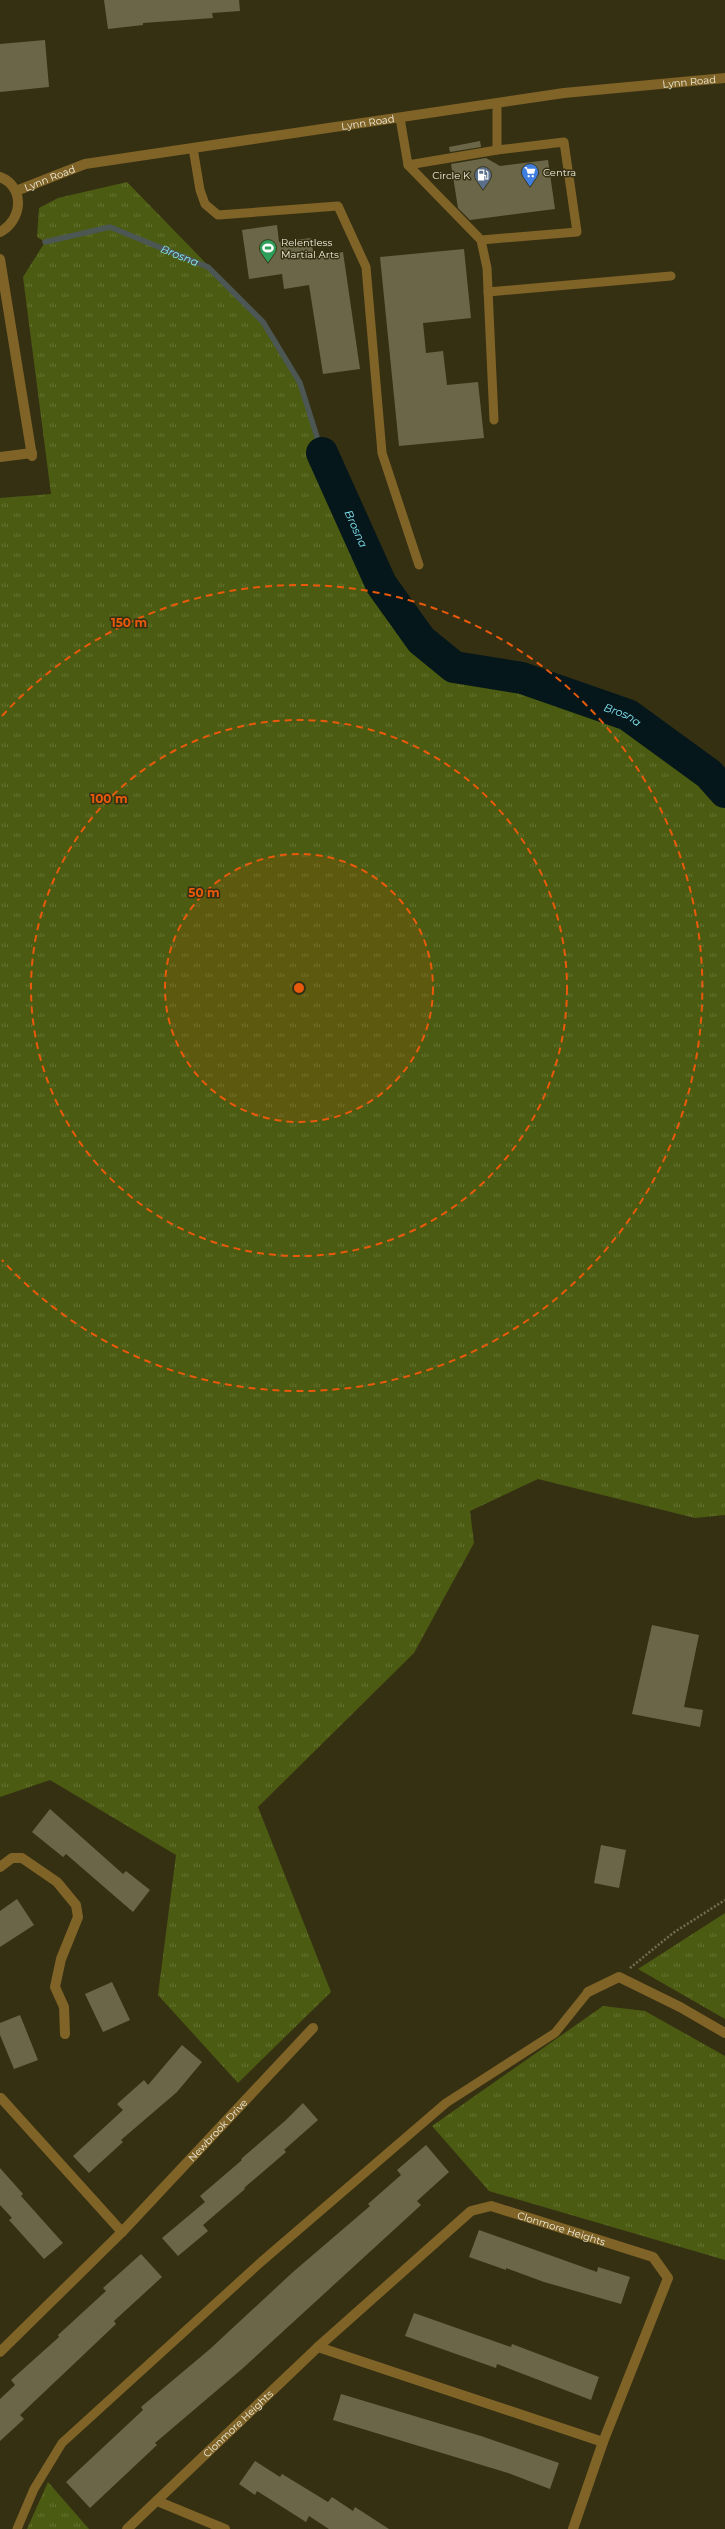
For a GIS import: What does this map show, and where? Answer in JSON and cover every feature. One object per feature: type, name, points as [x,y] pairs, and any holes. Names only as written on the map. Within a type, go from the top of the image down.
[{"type":"street","name":"Lynn Road","points":[[16,191],[85,164],[564,93],[725,78]]},
{"type":"street","name":"Lynn Road","points":[[0,177],[16,191],[19,205],[16,219],[8,228],[0,232]]},
{"type":"street","points":[[0,259],[32,454],[0,458]]},
{"type":"street","points":[[0,1867],[12,1858],[22,1858],[58,1882],[76,1905],[78,1917],[60,1959],[55,1987],[64,2007],[65,2034]]},
{"type":"street","points":[[588,1992],[619,1977],[680,2007],[725,2033]]},
{"type":"street","name":"Newbrook Drive","points":[[0,2352],[122,2232],[313,2028]]},
{"type":"street","points":[[1,2098],[122,2232]]},
{"type":"street","name":"Clonmore Heights","points":[[127,2529],[318,2346],[471,2211],[491,2206],[653,2257],[668,2278],[603,2442],[573,2529]]},
{"type":"street","points":[[318,2346],[603,2442]]},
{"type":"street","points":[[157,2501],[225,2529]]},
{"type":"lane","points":[[497,103],[497,150]]},
{"type":"lane","points":[[400,118],[408,165],[481,240],[487,268],[494,420]]},
{"type":"lane","points":[[408,165],[497,150],[564,142],[577,232],[481,240]]},
{"type":"lane","points":[[193,148],[200,190],[205,204],[218,215],[338,206],[366,267],[382,453],[419,565]]},
{"type":"lane","points":[[488,292],[671,276]]},
{"type":"lane","points":[[17,2529],[34,2489],[62,2443],[261,2262],[446,2103],[555,2033],[588,1992]]},
{"type":"path","points":[[619,1977],[673,1933],[725,1900]]},
{"type":"green space","points":[[127,182],[263,322],[300,383],[322,453],[381,584],[421,640],[454,667],[522,678],[628,715],[709,774],[725,792],[725,1515],[695,1518],[538,1479],[470,1511],[474,1543],[414,1653],[258,1807],[331,1992],[238,2083],[158,1995],[176,1855],[50,1780],[0,1797],[0,498],[51,494],[23,277],[45,242],[37,237],[39,208],[58,198]]},
{"type":"green space","points":[[725,1913],[725,2019],[638,1969]]},
{"type":"green space","points":[[603,2006],[645,2011],[725,2056],[725,2260],[489,2191],[432,2126]]},
{"type":"green space","points":[[48,2482],[89,2529],[27,2529]]},
{"type":"building","points":[[104,0],[239,0],[240,11],[212,13],[213,18],[143,23],[143,25],[108,29]]},
{"type":"building","points":[[45,40],[49,87],[0,92],[0,44]]},
{"type":"building","points":[[480,141],[481,147],[450,152],[449,147]]},
{"type":"building","points":[[486,158],[500,166],[548,160],[555,209],[470,220],[458,208],[451,164]]},
{"type":"building","points":[[277,225],[279,242],[311,238],[314,257],[343,252],[360,369],[323,374],[309,285],[284,289],[282,274],[249,279],[242,230]]},
{"type":"building","points":[[464,249],[471,318],[423,323],[426,353],[443,351],[447,385],[478,382],[484,438],[399,446],[380,257]]},
{"type":"building","points":[[652,1625],[699,1635],[684,1707],[703,1710],[700,1727],[632,1714]]},
{"type":"building","points":[[50,1809],[123,1874],[126,1871],[150,1890],[133,1912],[66,1854],[63,1857],[32,1832]]},
{"type":"building","points":[[601,1845],[626,1850],[619,1888],[594,1883]]},
{"type":"building","points":[[17,1899],[34,1925],[0,1947],[0,1911]]},
{"type":"building","points":[[112,1982],[130,2020],[103,2032],[85,1994]]},
{"type":"building","points":[[20,2015],[38,2060],[14,2069],[0,2035],[0,2023]]},
{"type":"building","points":[[182,2045],[202,2062],[177,2092],[121,2140],[123,2142],[89,2173],[73,2156],[123,2110],[117,2104],[144,2080],[148,2085]]},
{"type":"building","points":[[303,2103],[318,2120],[284,2150],[286,2152],[203,2225],[208,2231],[178,2256],[162,2238],[205,2202],[200,2196],[242,2160],[241,2159],[286,2120]]},
{"type":"building","points":[[426,2145],[449,2172],[417,2201],[421,2205],[242,2369],[155,2443],[157,2445],[90,2508],[66,2482],[143,2410],[141,2407],[210,2349],[293,2272],[370,2206],[368,2204],[401,2175],[397,2170]]},
{"type":"building","points":[[0,2168],[23,2194],[21,2196],[63,2243],[44,2259],[9,2220],[12,2218],[0,2205]]},
{"type":"building","points":[[479,2230],[597,2272],[598,2267],[630,2277],[621,2304],[544,2282],[506,2268],[506,2270],[469,2257]]},
{"type":"building","points":[[141,2254],[162,2277],[114,2321],[116,2324],[20,2415],[24,2419],[0,2441],[0,2399],[15,2385],[11,2380],[59,2337],[58,2335],[106,2291],[103,2288]]},
{"type":"building","points":[[414,2313],[511,2347],[512,2344],[599,2377],[591,2400],[497,2364],[496,2368],[405,2336]]},
{"type":"building","points":[[341,2394],[481,2436],[559,2463],[550,2489],[508,2473],[333,2420]]},
{"type":"building","points":[[255,2461],[280,2477],[282,2474],[328,2502],[332,2497],[353,2511],[355,2507],[389,2529],[329,2529],[309,2516],[306,2522],[257,2491],[255,2495],[239,2484]]},
{"type":"waterway","name":"Brosna","points":[[45,242],[110,227],[208,267],[263,322],[300,383],[322,453]]},
{"type":"waterway","name":"Brosna","points":[[322,453],[381,584],[421,640],[454,667],[522,678],[628,715],[709,774],[725,792]]},
{"type":"place","name":"Centra","points":[[530,187]]},
{"type":"place","name":"Circle K","points":[[483,190]]},
{"type":"place","name":"Relentless Martial Arts","points":[[268,263]]}]
